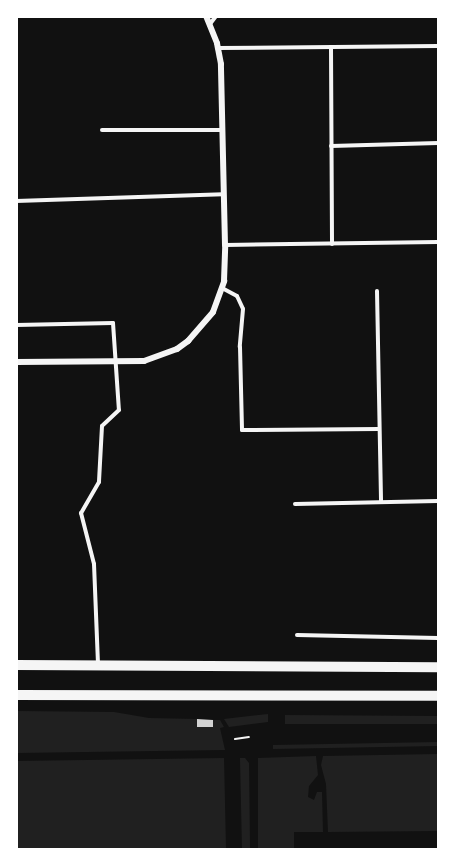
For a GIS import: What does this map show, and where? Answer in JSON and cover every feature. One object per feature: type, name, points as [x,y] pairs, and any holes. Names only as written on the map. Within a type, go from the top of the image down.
[{"type":"main road","points":[[16,665],[438,667]]},
{"type":"main road","points":[[16,695],[438,696]]},
{"type":"street","points":[[16,363],[116,363],[158,357],[183,345],[201,329],[213,312],[222,288],[225,245],[224,194],[218,48],[206,16]]},
{"type":"lane","points":[[210,24],[216,16]]},
{"type":"lane","points":[[218,48],[438,46]]},
{"type":"lane","points":[[331,48],[332,244]]},
{"type":"lane","points":[[102,130],[222,130]]},
{"type":"lane","points":[[331,146],[438,143]]},
{"type":"lane","points":[[16,201],[224,194]]},
{"type":"lane","points":[[225,245],[438,242]]},
{"type":"lane","points":[[222,288],[237,296],[243,309],[240,347],[242,430],[379,429]]},
{"type":"lane","points":[[376,291],[381,501]]},
{"type":"lane","points":[[16,325],[113,323],[119,410],[102,426],[99,482],[81,513],[94,564],[98,664]]},
{"type":"lane","points":[[295,504],[438,501]]},
{"type":"lane","points":[[297,635],[438,638]]},
{"type":"path","points":[[235,739],[249,737]]},
{"type":"shaded area","points":[[16,711],[114,712],[149,718],[197,719],[198,727],[213,727],[213,720],[220,720],[224,727],[220,728],[225,750],[17,753]]},
{"type":"shaded area","points":[[268,714],[268,722],[229,727],[224,719]]},
{"type":"shaded area","points":[[285,715],[438,716],[438,724],[285,724]]},
{"type":"shaded area","points":[[438,742],[438,746],[273,749],[273,745]]},
{"type":"shaded area","points":[[438,754],[438,831],[328,832],[326,784],[321,765],[323,756]]},
{"type":"shaded area","points":[[316,756],[318,775],[309,786],[308,797],[314,800],[317,792],[322,792],[323,832],[294,832],[294,849],[258,849],[258,758]]},
{"type":"shaded area","points":[[224,758],[226,849],[17,849],[17,761]]},
{"type":"shaded area","points":[[240,758],[245,758],[249,763],[250,849],[242,849]]},
{"type":"building","points":[[197,719],[213,720],[213,727],[197,727]]}]
